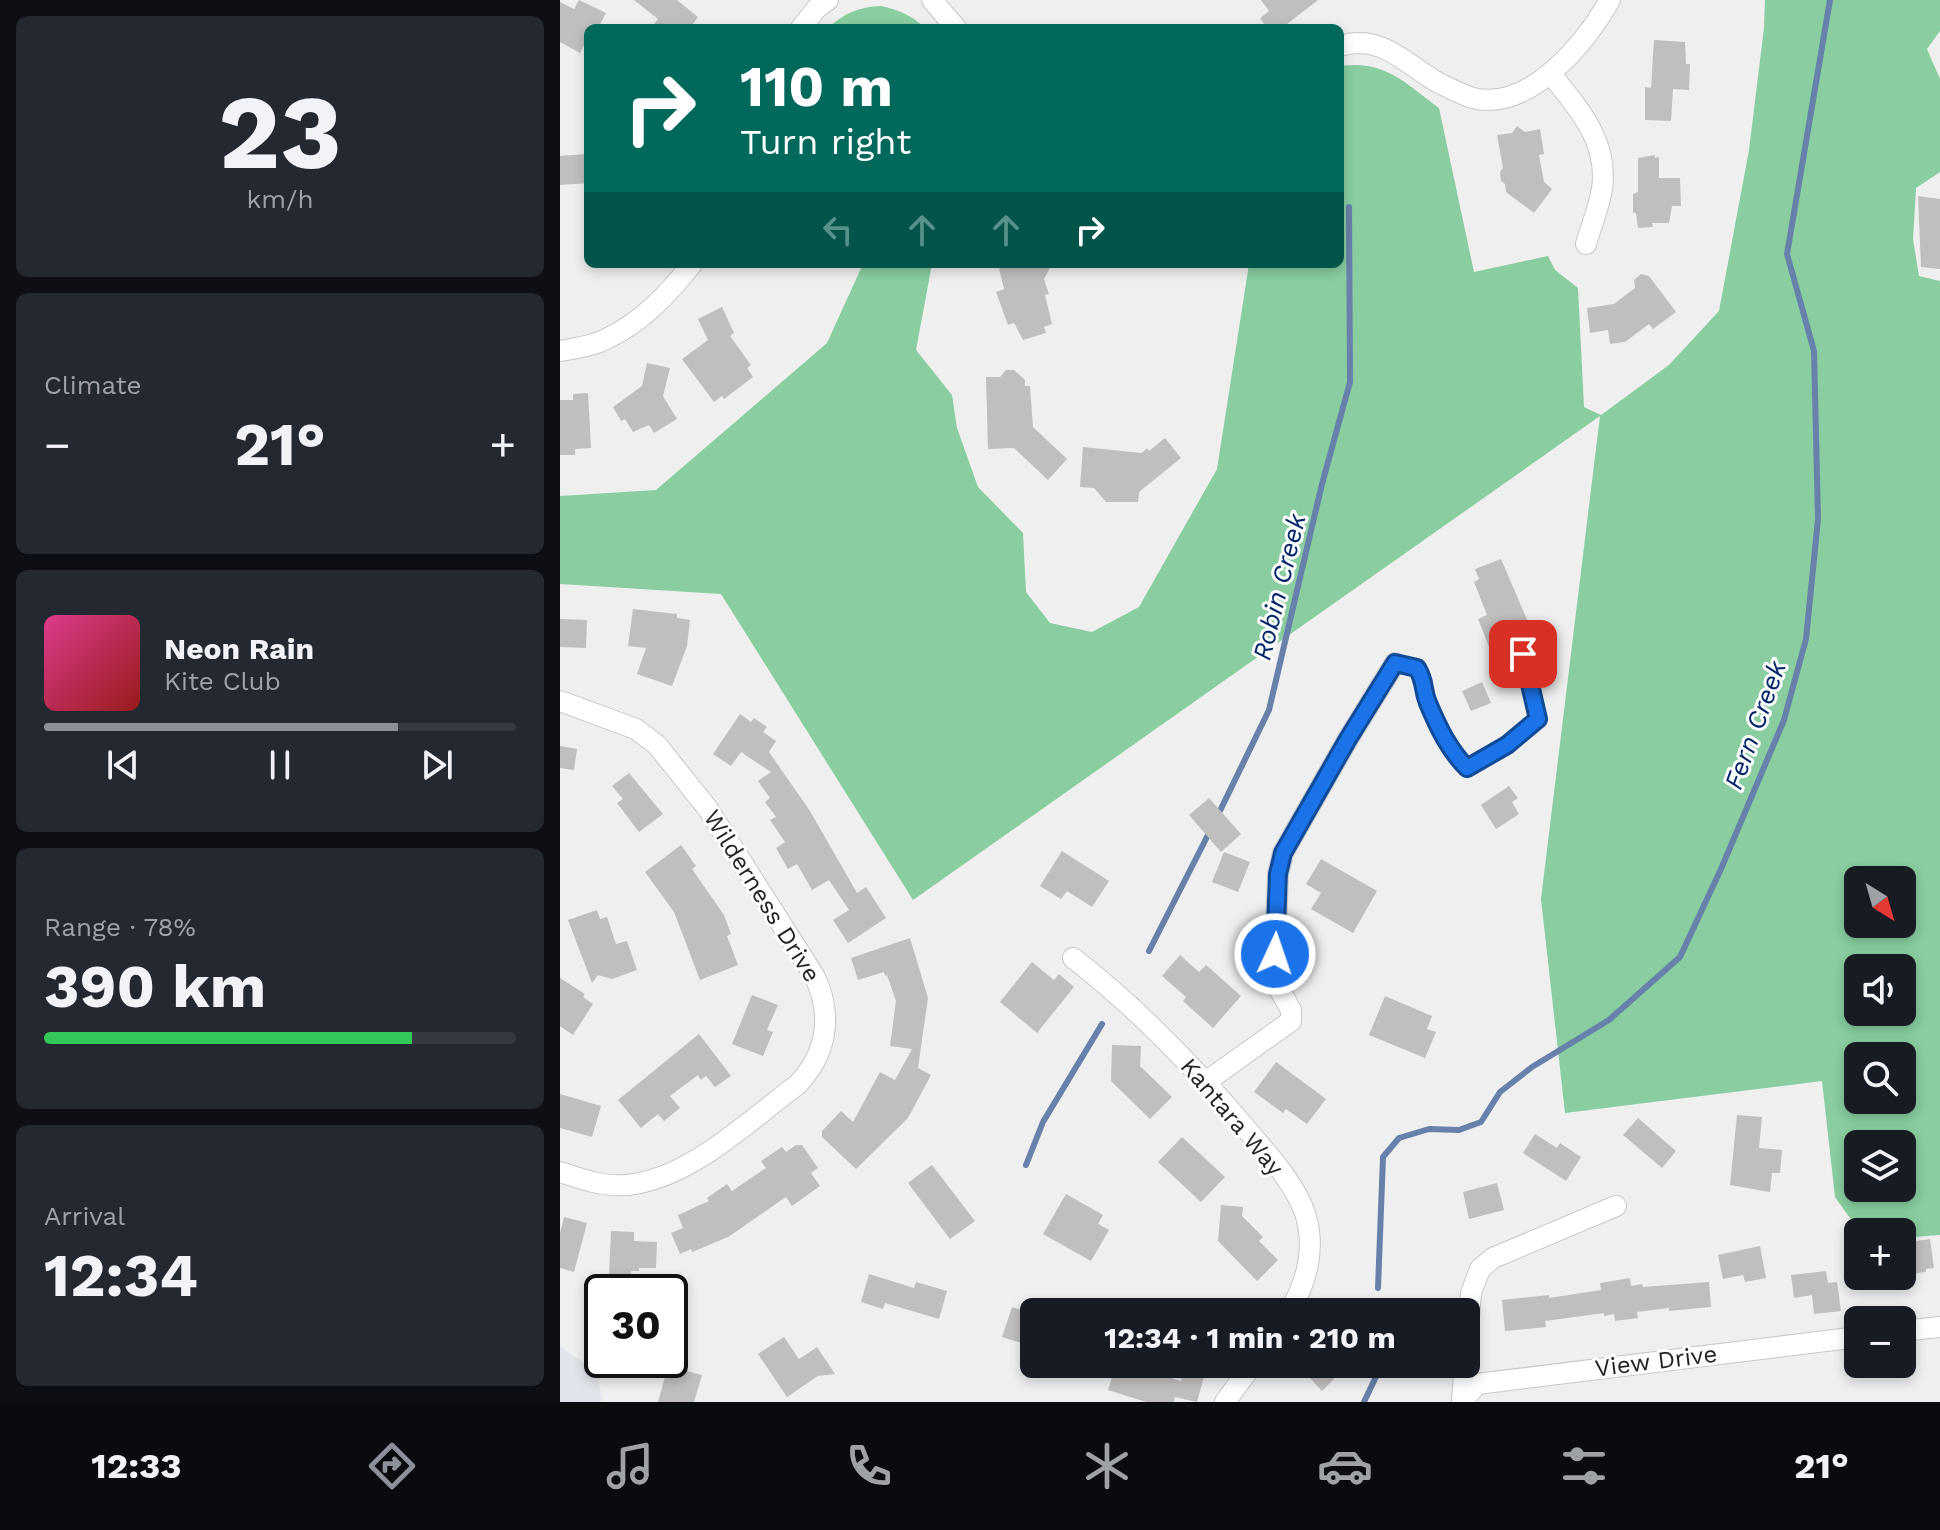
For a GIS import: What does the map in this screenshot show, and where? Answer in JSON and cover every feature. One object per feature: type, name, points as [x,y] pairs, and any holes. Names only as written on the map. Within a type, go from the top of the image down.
[{"type":"street","points":[[804,24],[828,0]]},
{"type":"street","points":[[932,0],[953,24]]},
{"type":"street","points":[[1344,45],[1361,42],[1396,53],[1437,82],[1473,98],[1493,99],[1512,94],[1550,73],[1579,47],[1610,0]]},
{"type":"street","points":[[1550,73],[1578,108],[1601,149],[1602,191],[1586,244]]},
{"type":"street","points":[[560,351],[608,339],[630,325],[656,305],[688,268]]},
{"type":"street","points":[[1207,1081],[1291,1021],[1291,1010],[1274,980],[1278,874],[1283,853],[1395,663]]},
{"type":"street","name":"Wilderness Drive","points":[[560,701],[636,729],[657,745],[677,768],[708,809],[815,977],[825,1004],[826,1018],[821,1048],[807,1074],[691,1163],[630,1185],[597,1183],[560,1172]]},
{"type":"street","name":"Kantara Way","points":[[1073,958],[1094,974],[1207,1081],[1280,1169],[1305,1214],[1310,1258],[1297,1298]]},
{"type":"street","points":[[1462,1401],[1468,1352],[1468,1313],[1475,1277],[1480,1269],[1493,1258],[1616,1206]]},
{"type":"street","points":[[1916,1330],[1940,1327]]},
{"type":"street","name":"View Drive","points":[[1462,1401],[1477,1384],[1844,1339]]},
{"type":"street","points":[[1225,1402],[1243,1378]]},
{"type":"lane","points":[[1395,663],[1417,668],[1425,682],[1426,699],[1452,752],[1467,768],[1507,745],[1538,719],[1523,654]]},
{"type":"shaded area","points":[[560,1347],[584,1363],[584,1378],[598,1378],[602,1400],[560,1402]]},
{"type":"green space","points":[[1765,0],[1940,0],[1940,31],[1927,49],[1940,79],[1940,172],[1916,188],[1913,239],[1919,276],[1940,281],[1940,1235],[1916,1237],[1916,1218],[1850,1218],[1835,1197],[1822,1081],[1565,1113],[1541,899],[1600,416],[913,900],[721,594],[560,584],[560,496],[656,490],[827,343],[861,268],[931,268],[916,350],[952,395],[957,428],[978,487],[1023,533],[1026,592],[1050,623],[1092,632],[1139,607],[1217,469],[1248,268],[1344,268],[1344,66],[1383,70],[1439,108],[1474,272],[1548,256],[1555,270],[1578,288],[1584,407],[1601,415],[1669,365],[1719,311],[1749,150]]},
{"type":"green space","points":[[881,6],[893,9],[920,24],[833,24],[852,12]]},
{"type":"building","points":[[579,0],[606,13],[600,24],[584,24],[584,45],[580,53],[560,42],[560,2],[574,9]]},
{"type":"building","points":[[634,0],[677,0],[698,17],[693,24],[654,24],[658,19]]},
{"type":"building","points":[[1261,0],[1318,0],[1287,24],[1264,24],[1260,18],[1269,11]]},
{"type":"building","points":[[1654,40],[1685,42],[1686,64],[1690,64],[1689,90],[1673,89],[1671,121],[1645,120],[1645,87],[1651,88]]},
{"type":"building","points":[[1517,126],[1525,132],[1540,129],[1544,154],[1539,155],[1544,182],[1552,189],[1534,213],[1506,192],[1505,184],[1501,181],[1503,168],[1497,135],[1512,133]]},
{"type":"building","points":[[584,154],[584,183],[560,185],[560,156]]},
{"type":"building","points":[[1655,155],[1655,158],[1659,157],[1659,178],[1680,178],[1681,206],[1672,206],[1669,223],[1652,223],[1653,227],[1638,228],[1636,213],[1633,213],[1633,194],[1638,192],[1638,158]]},
{"type":"building","points":[[1918,196],[1940,199],[1940,269],[1921,267]]},
{"type":"building","points":[[999,268],[1050,268],[1044,279],[1052,324],[1044,327],[1046,333],[1023,340],[1014,323],[1008,325],[996,292],[1004,289]]},
{"type":"building","points":[[1641,274],[1649,276],[1676,312],[1653,329],[1649,324],[1625,342],[1610,344],[1608,330],[1590,333],[1587,308],[1614,304],[1635,288],[1634,280]]},
{"type":"building","points":[[722,307],[734,333],[730,336],[751,365],[747,368],[753,377],[724,399],[722,396],[714,402],[682,359],[708,340],[698,319]]},
{"type":"building","points":[[647,363],[670,368],[663,396],[677,419],[654,433],[649,425],[633,432],[625,419],[621,421],[613,407],[642,386]]},
{"type":"building","points":[[1006,370],[1014,370],[1025,380],[1025,386],[1030,386],[1033,427],[1067,459],[1048,480],[1014,448],[988,449],[986,377],[1000,377]]},
{"type":"building","points":[[588,393],[591,448],[575,449],[575,455],[560,455],[560,400],[573,400],[573,394]]},
{"type":"building","points":[[1165,438],[1181,458],[1139,492],[1138,502],[1106,502],[1094,488],[1080,487],[1083,447],[1142,453]]},
{"type":"building","points":[[1501,559],[1528,622],[1515,629],[1519,639],[1490,649],[1478,619],[1487,615],[1474,582],[1479,579],[1475,569]]},
{"type":"building","points":[[633,609],[677,614],[677,618],[690,620],[687,646],[672,686],[637,674],[646,648],[628,646]]},
{"type":"building","points":[[560,619],[587,620],[586,648],[560,647]]},
{"type":"building","points":[[1482,682],[1491,703],[1471,711],[1462,691]]},
{"type":"building","points":[[740,714],[751,722],[754,718],[767,727],[763,732],[776,741],[769,752],[810,811],[857,893],[866,887],[886,918],[848,943],[833,920],[849,910],[829,880],[812,890],[797,864],[788,869],[776,848],[785,842],[770,820],[776,817],[765,802],[770,798],[758,781],[771,772],[741,752],[731,766],[713,754]]},
{"type":"building","points":[[560,746],[577,749],[574,770],[560,768]]},
{"type":"building","points":[[629,773],[663,814],[639,832],[617,803],[623,799],[612,786]]},
{"type":"building","points":[[1509,786],[1518,798],[1512,802],[1519,814],[1496,829],[1481,805]]},
{"type":"building","points":[[1209,798],[1241,834],[1221,852],[1189,815]]},
{"type":"building","points":[[681,845],[696,866],[692,869],[724,915],[731,934],[727,936],[738,965],[700,980],[674,912],[645,872]]},
{"type":"building","points":[[1062,851],[1109,881],[1092,907],[1067,891],[1061,899],[1040,886]]},
{"type":"building","points":[[1224,852],[1250,862],[1238,892],[1212,882]]},
{"type":"building","points":[[1321,859],[1377,891],[1353,933],[1311,909],[1321,893],[1306,884]]},
{"type":"building","points":[[597,910],[600,919],[607,917],[616,944],[627,941],[637,970],[612,979],[598,975],[592,983],[568,920]]},
{"type":"building","points":[[910,938],[928,998],[918,1068],[931,1075],[908,1118],[856,1169],[822,1137],[822,1131],[841,1111],[853,1122],[880,1072],[895,1080],[912,1049],[890,1046],[896,1001],[887,975],[884,972],[858,980],[851,958]]},
{"type":"building","points":[[1180,955],[1199,972],[1206,965],[1241,996],[1213,1028],[1183,1001],[1186,997],[1162,976]]},
{"type":"building","points":[[1032,962],[1054,980],[1059,974],[1074,987],[1037,1033],[1000,1002]]},
{"type":"building","points":[[560,978],[585,994],[583,997],[593,1004],[573,1035],[560,1026]]},
{"type":"building","points":[[752,995],[778,1005],[767,1030],[773,1032],[763,1056],[732,1044]]},
{"type":"building","points":[[1385,996],[1432,1016],[1427,1029],[1436,1032],[1425,1058],[1369,1035]]},
{"type":"building","points":[[699,1034],[731,1076],[715,1087],[706,1076],[701,1080],[698,1075],[670,1096],[680,1108],[664,1121],[658,1114],[641,1128],[618,1100]]},
{"type":"building","points":[[1112,1045],[1141,1046],[1140,1066],[1172,1097],[1150,1119],[1111,1081]]},
{"type":"building","points":[[1276,1062],[1326,1099],[1307,1124],[1286,1109],[1283,1113],[1254,1092]]},
{"type":"building","points":[[560,1094],[601,1106],[592,1137],[560,1128]]},
{"type":"building","points":[[1737,1115],[1762,1117],[1759,1148],[1782,1150],[1780,1173],[1772,1173],[1770,1192],[1730,1185]]},
{"type":"building","points":[[1638,1118],[1676,1151],[1662,1168],[1623,1135]]},
{"type":"building","points":[[1535,1134],[1557,1148],[1560,1143],[1581,1157],[1566,1181],[1523,1153]]},
{"type":"building","points":[[1182,1137],[1225,1177],[1201,1202],[1158,1162]]},
{"type":"building","points":[[796,1145],[802,1145],[818,1168],[811,1173],[820,1186],[792,1206],[786,1197],[728,1237],[680,1254],[671,1233],[683,1228],[678,1215],[709,1201],[707,1198],[727,1184],[732,1191],[766,1168],[761,1161],[782,1147],[786,1152]]},
{"type":"building","points":[[932,1165],[975,1221],[950,1239],[908,1183]]},
{"type":"building","points":[[1497,1183],[1504,1210],[1469,1219],[1463,1192]]},
{"type":"building","points":[[1066,1194],[1103,1215],[1098,1224],[1109,1230],[1091,1261],[1043,1234]]},
{"type":"building","points":[[1221,1205],[1243,1207],[1242,1216],[1263,1237],[1259,1241],[1278,1260],[1257,1281],[1218,1241]]},
{"type":"building","points":[[564,1217],[587,1223],[574,1272],[560,1268],[560,1233]]},
{"type":"building","points":[[611,1231],[634,1232],[634,1241],[657,1242],[656,1268],[639,1268],[631,1274],[609,1274]]},
{"type":"building","points":[[1930,1239],[1934,1268],[1926,1269],[1926,1272],[1916,1273],[1916,1241]]},
{"type":"building","points":[[1760,1246],[1766,1278],[1745,1282],[1743,1275],[1723,1279],[1718,1255]]},
{"type":"building","points":[[1826,1271],[1828,1283],[1837,1282],[1841,1311],[1814,1314],[1812,1295],[1794,1298],[1791,1275]]},
{"type":"building","points":[[869,1274],[914,1288],[916,1282],[947,1291],[939,1319],[885,1303],[883,1309],[861,1302]]},
{"type":"building","points":[[1630,1278],[1631,1286],[1642,1284],[1643,1287],[1709,1282],[1711,1307],[1637,1312],[1638,1318],[1615,1321],[1614,1314],[1604,1316],[1604,1313],[1545,1321],[1546,1327],[1505,1331],[1502,1300],[1549,1295],[1549,1298],[1601,1290],[1600,1283]]},
{"type":"building","points":[[1012,1307],[1020,1310],[1020,1343],[1002,1337]]},
{"type":"building","points":[[784,1337],[799,1359],[817,1347],[835,1374],[818,1376],[787,1397],[758,1354]]},
{"type":"building","points":[[688,1371],[702,1375],[694,1402],[658,1402],[665,1378],[688,1378]]},
{"type":"building","points":[[1112,1378],[1172,1378],[1181,1381],[1182,1378],[1204,1378],[1197,1402],[1175,1397],[1174,1402],[1146,1402],[1108,1390]]},
{"type":"building","points":[[1310,1378],[1334,1379],[1322,1391]]},
{"type":"waterway","name":"Fern Creek","points":[[1378,1288],[1383,1157],[1399,1138],[1429,1129],[1459,1130],[1481,1122],[1500,1092],[1532,1067],[1609,1020],[1680,957],[1784,720],[1806,639],[1818,519],[1814,351],[1787,254],[1830,0]]},
{"type":"waterway","name":"Robin Creek","points":[[1217,817],[1269,710],[1322,484],[1350,382],[1349,207]]},
{"type":"waterway","name":"Robin Creek","points":[[1149,951],[1210,831]]},
{"type":"waterway","name":"Robin Creek","points":[[1026,1165],[1043,1122],[1102,1024]]},
{"type":"waterway","name":"Fern Creek","points":[[1364,1402],[1375,1378]]},
{"type":"route","points":[[1275,954],[1278,874],[1283,853],[1395,663],[1417,668],[1425,682],[1426,699],[1452,752],[1467,768],[1507,745],[1538,719],[1523,654]]}]
